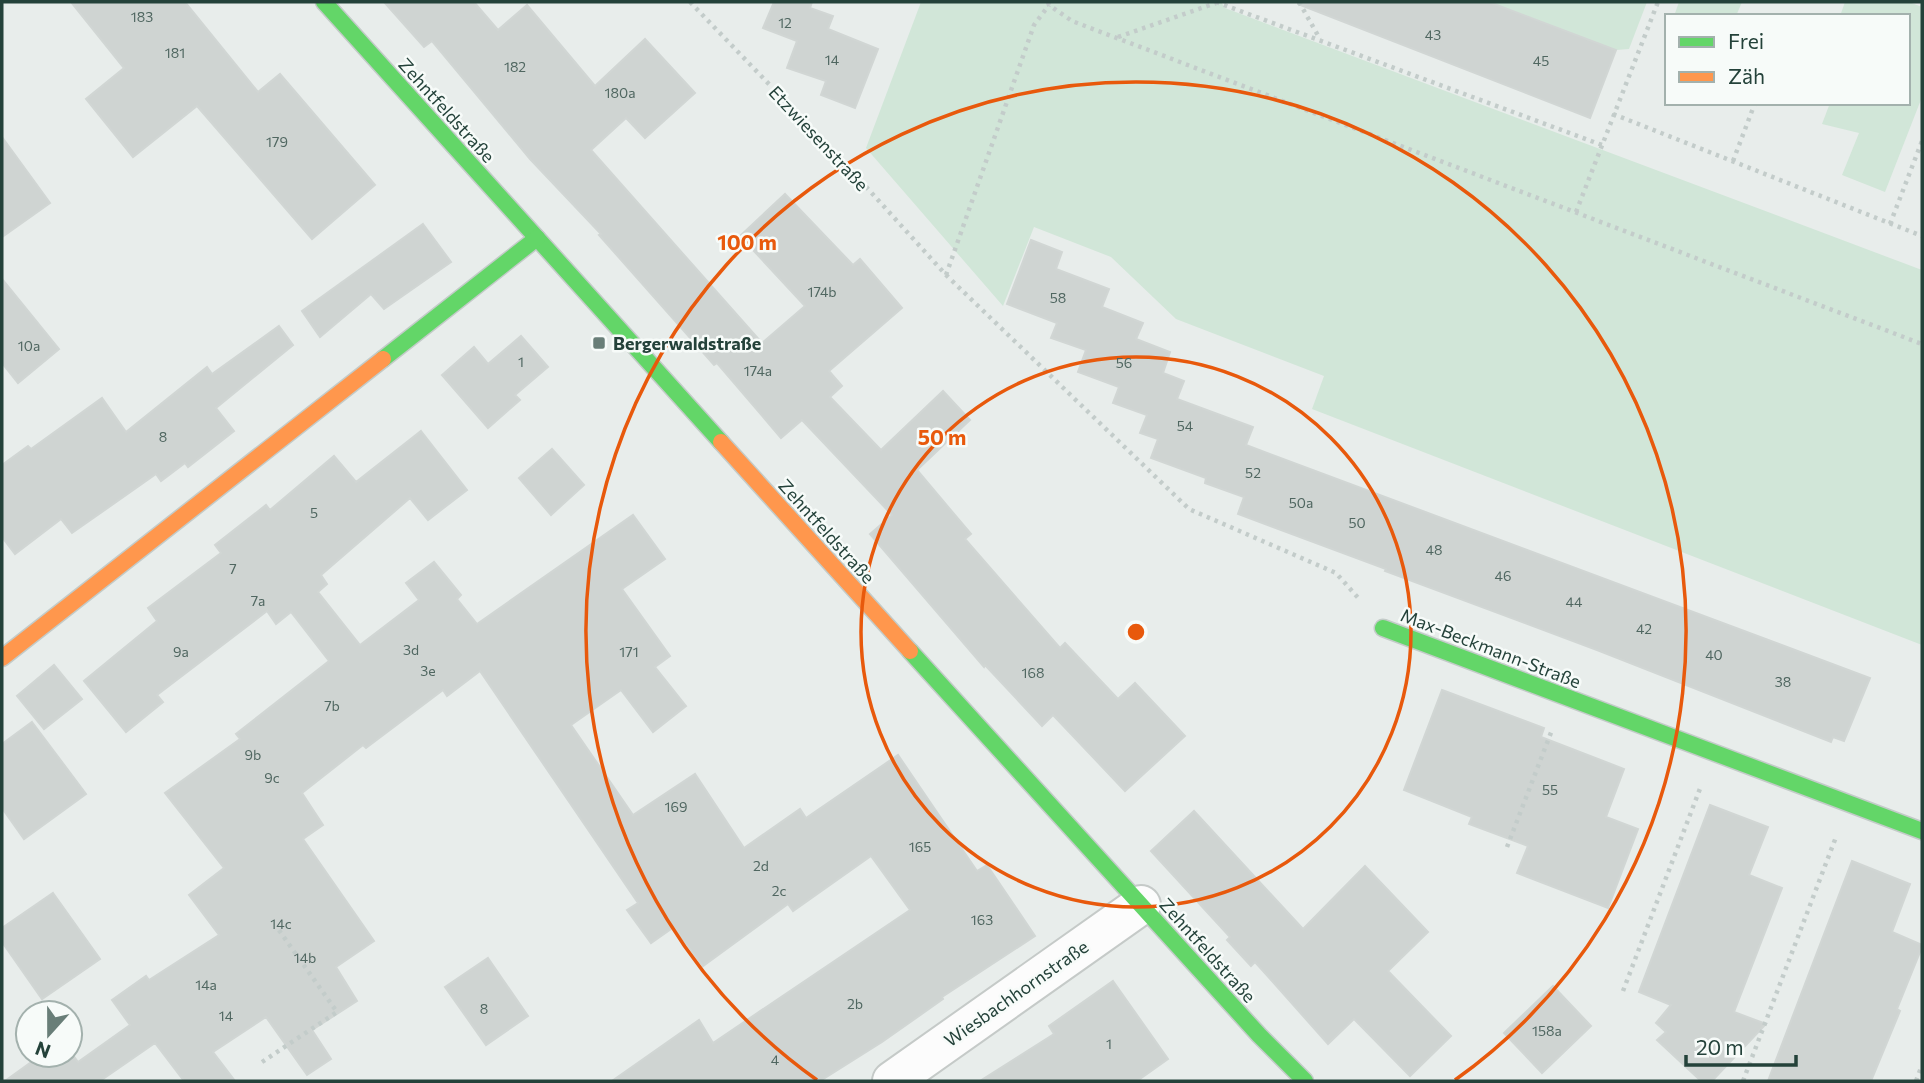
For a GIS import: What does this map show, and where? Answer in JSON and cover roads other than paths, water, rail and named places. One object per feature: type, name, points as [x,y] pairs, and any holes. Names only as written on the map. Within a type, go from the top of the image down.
[{"type":"street","name":"Zehntfeldstraße","points":[[324,2],[1259,1035],[1305,1081]]},
{"type":"street","points":[[2,658],[537,238]]},
{"type":"street","name":"Max-Beckmann-Straße","points":[[1383,628],[1922,831]]},
{"type":"street","name":"Wiesbachhornstraße","points":[[892,1081],[1141,905]]},
{"type":"place","name":"Bergerwaldstraße","points":[[599,343]]}]
